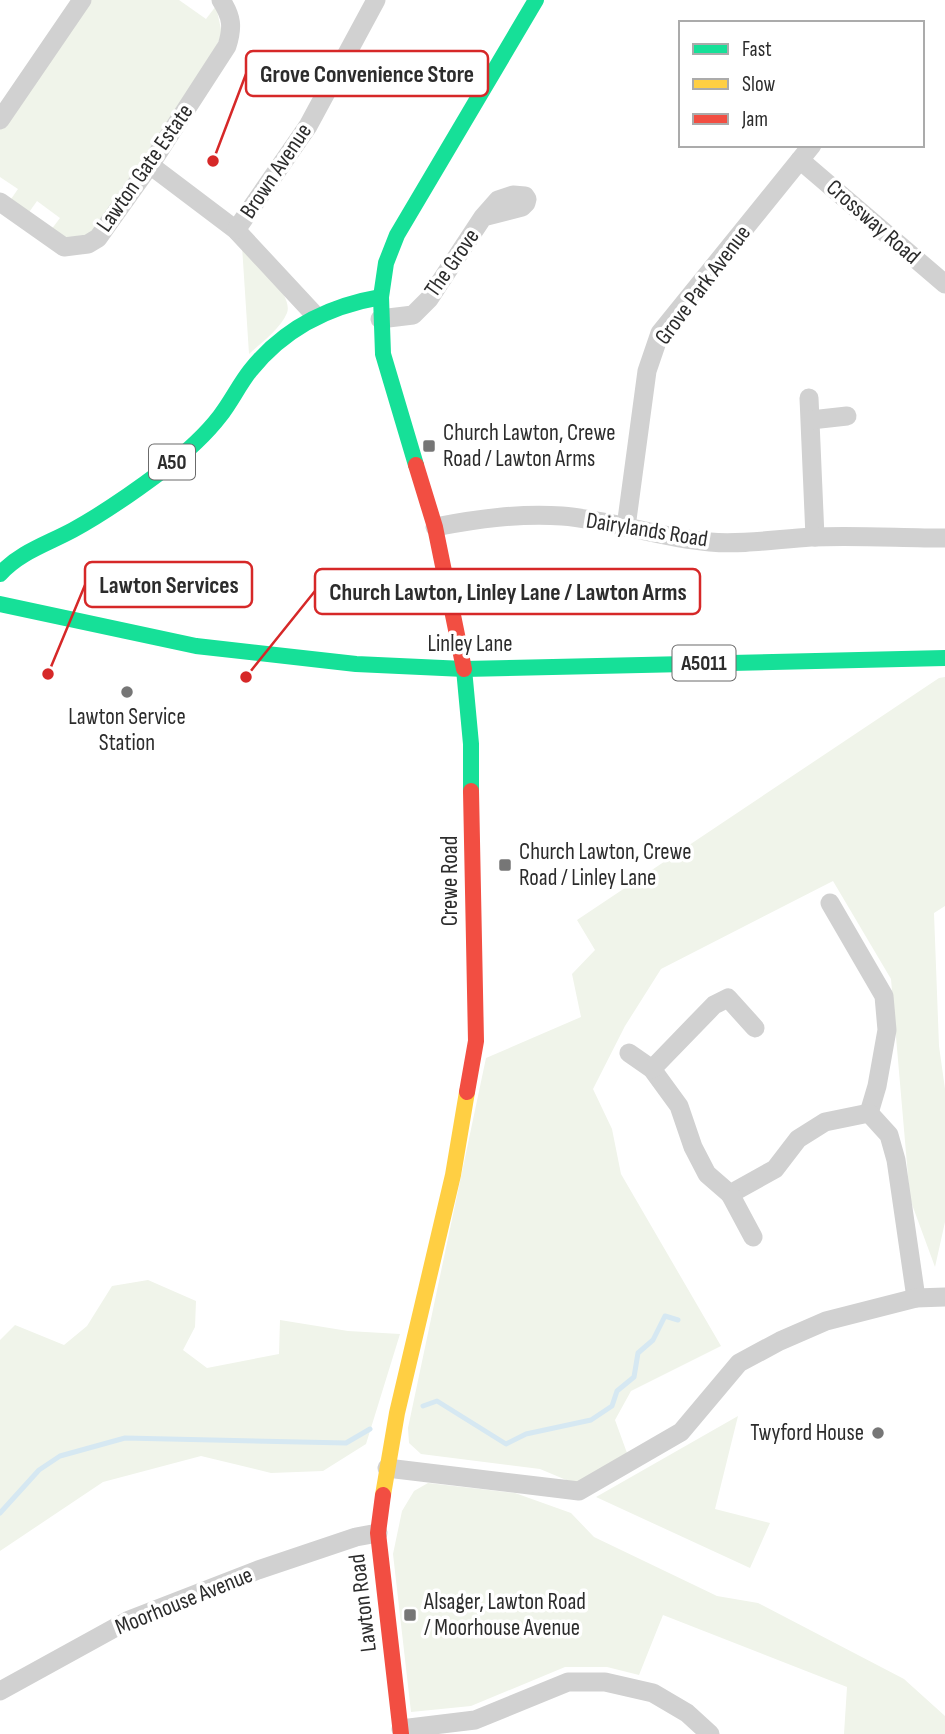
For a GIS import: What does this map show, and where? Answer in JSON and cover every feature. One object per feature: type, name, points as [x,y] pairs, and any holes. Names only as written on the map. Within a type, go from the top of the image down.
[{"type":"main road","name":"Crewe Road","points":[[387,1468],[404,1378],[453,1175],[476,1041],[471,744],[464,668],[435,527],[383,354],[380,297],[386,263],[397,235],[536,0]]},
{"type":"main road","name":"A50","points":[[0,573],[29,552],[93,519],[158,474],[216,421],[250,371],[286,334],[314,314],[360,299],[380,297]]},
{"type":"main road","name":"Linley Lane","points":[[0,604],[196,646],[356,664],[464,668],[945,658]]},
{"type":"main road","name":"Lawton Road","points":[[387,1468],[378,1534],[401,1732]]},
{"type":"street","points":[[0,120],[82,0]]},
{"type":"street","name":"Lawton Gate Estate","points":[[0,202],[64,247],[88,244],[98,238],[150,165],[227,46],[232,30],[231,15],[221,0]]},
{"type":"street","name":"Brown Avenue","points":[[236,230],[308,126],[376,0]]},
{"type":"street","name":"Crossway Road","points":[[806,153],[945,284]]},
{"type":"street","name":"Grove Park Avenue","points":[[626,527],[647,371],[660,333],[806,153]]},
{"type":"street","points":[[150,165],[236,230],[314,314]]},
{"type":"street","name":"The Grove","points":[[380,319],[412,314],[429,299],[483,218]]},
{"type":"street","points":[[808,398],[816,537]]},
{"type":"street","points":[[811,420],[847,416]]},
{"type":"street","name":"Dairylands Road","points":[[435,527],[479,518],[564,516],[674,538],[713,542],[816,537],[945,538]]},
{"type":"street","points":[[830,903],[884,996],[887,1030],[869,1113]]},
{"type":"street","points":[[652,1069],[713,1005],[728,998],[755,1028]]},
{"type":"street","points":[[629,1054],[652,1069],[678,1106],[693,1147],[707,1174],[730,1194],[753,1237]]},
{"type":"street","points":[[869,1113],[889,1135],[896,1160],[916,1298]]},
{"type":"street","points":[[730,1194],[775,1169],[798,1139],[825,1122],[869,1113]]},
{"type":"street","points":[[387,1468],[579,1491],[681,1432],[739,1363],[780,1341],[826,1321],[916,1298],[945,1297]]},
{"type":"street","name":"Moorhouse Avenue","points":[[0,1691],[129,1620],[258,1570],[356,1537],[378,1534]]},
{"type":"street","points":[[401,1732],[475,1720],[568,1682],[605,1682],[653,1693],[687,1713],[710,1734]]},
{"type":"shaded area","points":[[87,0],[179,0],[206,19],[216,6],[222,34],[213,53],[92,234],[65,238],[51,230],[60,218],[37,201],[27,215],[9,202],[18,189],[0,177],[0,129]]},
{"type":"shaded area","points":[[242,246],[279,287],[288,305],[280,325],[249,354]]},
{"type":"shaded area","points":[[945,677],[945,906],[934,913],[939,1046],[945,1089],[945,1222],[935,1267],[910,1199],[891,979],[833,881],[661,969],[625,1026],[593,1089],[612,1129],[621,1174],[721,1346],[631,1391],[615,1420],[627,1453],[583,1487],[540,1469],[421,1454],[409,1443],[408,1428],[486,1058],[581,1017],[572,974],[595,950],[577,920],[939,678]]},
{"type":"shaded area","points":[[148,1280],[196,1301],[195,1327],[183,1350],[207,1368],[279,1354],[280,1320],[348,1331],[400,1334],[366,1444],[323,1471],[271,1473],[201,1456],[103,1482],[0,1551],[0,1340],[15,1325],[64,1345],[87,1326],[112,1286]]},
{"type":"shaded area","points":[[738,1416],[715,1509],[770,1523],[750,1568],[596,1497]]},
{"type":"shaded area","points":[[428,1483],[515,1493],[571,1513],[594,1537],[717,1596],[758,1603],[904,1679],[945,1716],[945,1734],[844,1734],[847,1687],[663,1615],[639,1675],[607,1667],[565,1667],[471,1706],[411,1712],[393,1554],[402,1511],[414,1491]]},
{"type":"waterway","points":[[423,1406],[437,1401],[506,1444],[526,1434],[591,1420],[612,1406],[617,1391],[634,1377],[638,1353],[653,1340],[665,1316],[678,1320]]},
{"type":"waterway","points":[[0,1513],[39,1470],[60,1456],[125,1438],[346,1443],[370,1429]]},
{"type":"traffic: fast","points":[[416,465],[383,354],[381,297],[386,263],[397,235],[536,0]]},
{"type":"traffic: fast","points":[[0,574],[25,554],[107,509],[178,459],[214,424],[263,356],[292,331],[343,306],[381,297]]},
{"type":"traffic: fast","points":[[0,604],[196,646],[356,664],[464,669],[945,658]]},
{"type":"traffic: fast","points":[[464,669],[471,744],[471,791]]},
{"type":"traffic: slow","points":[[383,1495],[397,1413],[453,1175],[467,1092]]},
{"type":"traffic: jam","points":[[416,465],[435,527],[464,669]]},
{"type":"traffic: jam","points":[[467,1092],[476,1041],[471,791]]},
{"type":"traffic: jam","points":[[383,1495],[378,1533],[401,1734]]},
{"type":"place","name":"Grove Convenience Store","points":[[213,161]]},
{"type":"place","name":"Church Lawton, Crewe Road / Lawton Arms","points":[[429,446]]},
{"type":"place","name":"Lawton Services","points":[[48,674]]},
{"type":"place","name":"Church Lawton, Linley Lane / Lawton Arms","points":[[246,677]]},
{"type":"place","name":"Lawton Service Station","points":[[127,692]]},
{"type":"place","name":"Church Lawton, Crewe Road / Linley Lane","points":[[505,865]]},
{"type":"place","name":"Twyford House","points":[[878,1433]]},
{"type":"place","name":"Alsager, Lawton Road / Moorhouse Avenue","points":[[410,1615]]}]
